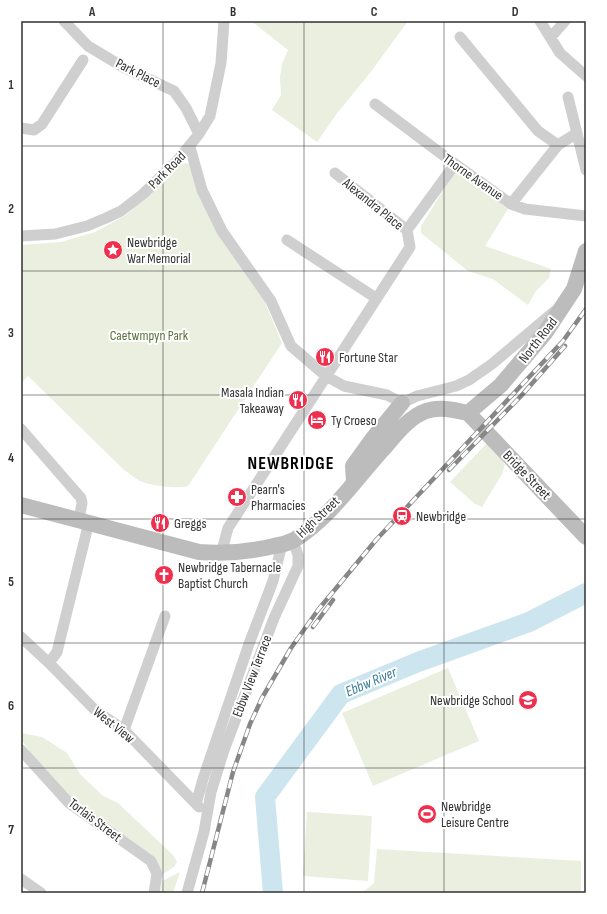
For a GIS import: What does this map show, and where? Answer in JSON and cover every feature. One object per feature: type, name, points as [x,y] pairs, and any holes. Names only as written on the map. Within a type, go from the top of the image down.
[{"type":"street","name":"Park Place","points":[[64,21],[88,46],[123,67],[174,91],[186,108],[199,134]]},
{"type":"street","name":"Park Road","points":[[21,236],[55,234],[87,226],[121,210],[158,180],[190,147],[210,116],[221,63],[224,21]]},
{"type":"street","points":[[540,21],[560,53],[586,76]]},
{"type":"street","points":[[551,38],[565,21]]},
{"type":"street","points":[[460,37],[538,131],[558,145]]},
{"type":"street","points":[[21,128],[34,130],[42,124],[83,60]]},
{"type":"street","points":[[568,97],[586,170]]},
{"type":"street","name":"Thorne Avenue","points":[[375,104],[511,204],[525,209],[586,216]]},
{"type":"street","points":[[511,204],[558,145],[577,134]]},
{"type":"street","points":[[190,147],[202,190],[222,231],[271,301],[291,346],[326,376],[344,386],[387,395],[402,403]]},
{"type":"street","points":[[407,230],[455,164]]},
{"type":"street","name":"Alexandra Place","points":[[221,554],[228,528],[410,247],[407,230],[335,173]]},
{"type":"street","points":[[288,240],[376,298]]},
{"type":"street","name":"North Road","points":[[468,413],[501,385],[545,333],[574,289],[586,251]]},
{"type":"street","points":[[354,482],[353,466],[374,437],[402,403],[417,396],[456,386],[469,380],[492,364],[566,302]]},
{"type":"street","name":"High Street","points":[[21,505],[199,552],[221,554],[263,549],[288,542],[326,514],[398,432],[410,421],[426,411],[446,409],[468,413]]},
{"type":"street","name":"Bridge Street","points":[[468,413],[586,537]]},
{"type":"street","points":[[21,429],[81,498],[82,503],[84,521],[57,652],[49,663]]},
{"type":"street","points":[[196,804],[239,673],[272,581],[288,542]]},
{"type":"street","name":"Ebbw View Terrace","points":[[187,893],[204,832],[211,792],[224,750],[274,618],[298,566],[298,555],[288,542]]},
{"type":"street","points":[[124,730],[165,616]]},
{"type":"street","name":"West View","points":[[22,643],[49,663],[94,710],[124,730],[206,815]]},
{"type":"street","name":"Torlais Street","points":[[21,750],[70,803],[151,861],[157,874],[154,893]]},
{"type":"street","points":[[21,879],[40,893]]},
{"type":"green space","points":[[251,21],[408,21],[370,73],[338,112],[317,142],[272,110],[281,95],[280,77],[282,64],[288,50]]},
{"type":"green space","name":"Caetwmpyn Park","points":[[190,163],[264,300],[282,343],[188,486],[157,486],[140,481],[124,470],[28,376],[21,383],[21,245],[61,242],[95,232],[126,215],[172,175],[179,164]]},
{"type":"green space","points":[[456,172],[460,173],[508,209],[485,246],[551,269],[549,278],[536,291],[528,305],[493,279],[468,271],[421,233],[421,226]]},
{"type":"green space","points":[[487,443],[492,447],[505,465],[502,474],[482,507],[475,504],[450,482]]},
{"type":"green space","points":[[448,668],[479,741],[373,786],[342,713]]},
{"type":"green space","points":[[21,733],[42,737],[67,753],[80,774],[103,796],[118,803],[173,855],[177,862],[174,867],[163,874],[155,857],[73,800],[33,756],[21,739]]},
{"type":"green space","points":[[307,812],[372,816],[368,881],[303,876]]},
{"type":"green space","points":[[377,849],[581,861],[581,893],[362,893],[374,883]]},
{"type":"green space","points":[[180,872],[173,893],[160,893],[162,881]]},
{"type":"waterway","name":"Ebbw River","points":[[273,893],[265,797],[341,694],[418,662],[529,622],[586,593]]},
{"type":"railway","points":[[202,893],[233,772],[250,724],[262,698],[291,648],[318,610],[376,540],[563,341],[586,309]]},
{"type":"railway","points":[[449,470],[521,396],[565,346]]},
{"type":"railway","points":[[313,627],[333,600]]},
{"type":"place","name":"Newbridge War Memorial","points":[[113,250]]},
{"type":"place","name":"Fortune Star","points":[[325,357]]},
{"type":"place","name":"Masala Indian Takeaway","points":[[298,400]]},
{"type":"place","name":"Ty Croeso","points":[[317,420]]},
{"type":"place","name":"Pearn's Pharmacies","points":[[237,497]]},
{"type":"place","name":"Newbridge","points":[[402,516]]},
{"type":"place","name":"Greggs","points":[[160,523]]},
{"type":"place","name":"Newbridge Tabernacle Baptist Church","points":[[164,575]]},
{"type":"place","name":"Newbridge School","points":[[528,700]]},
{"type":"place","name":"Newbridge Leisure Centre","points":[[427,814]]},
{"type":"district","name":"NEWBRIDGE","points":[[291,463]]}]
